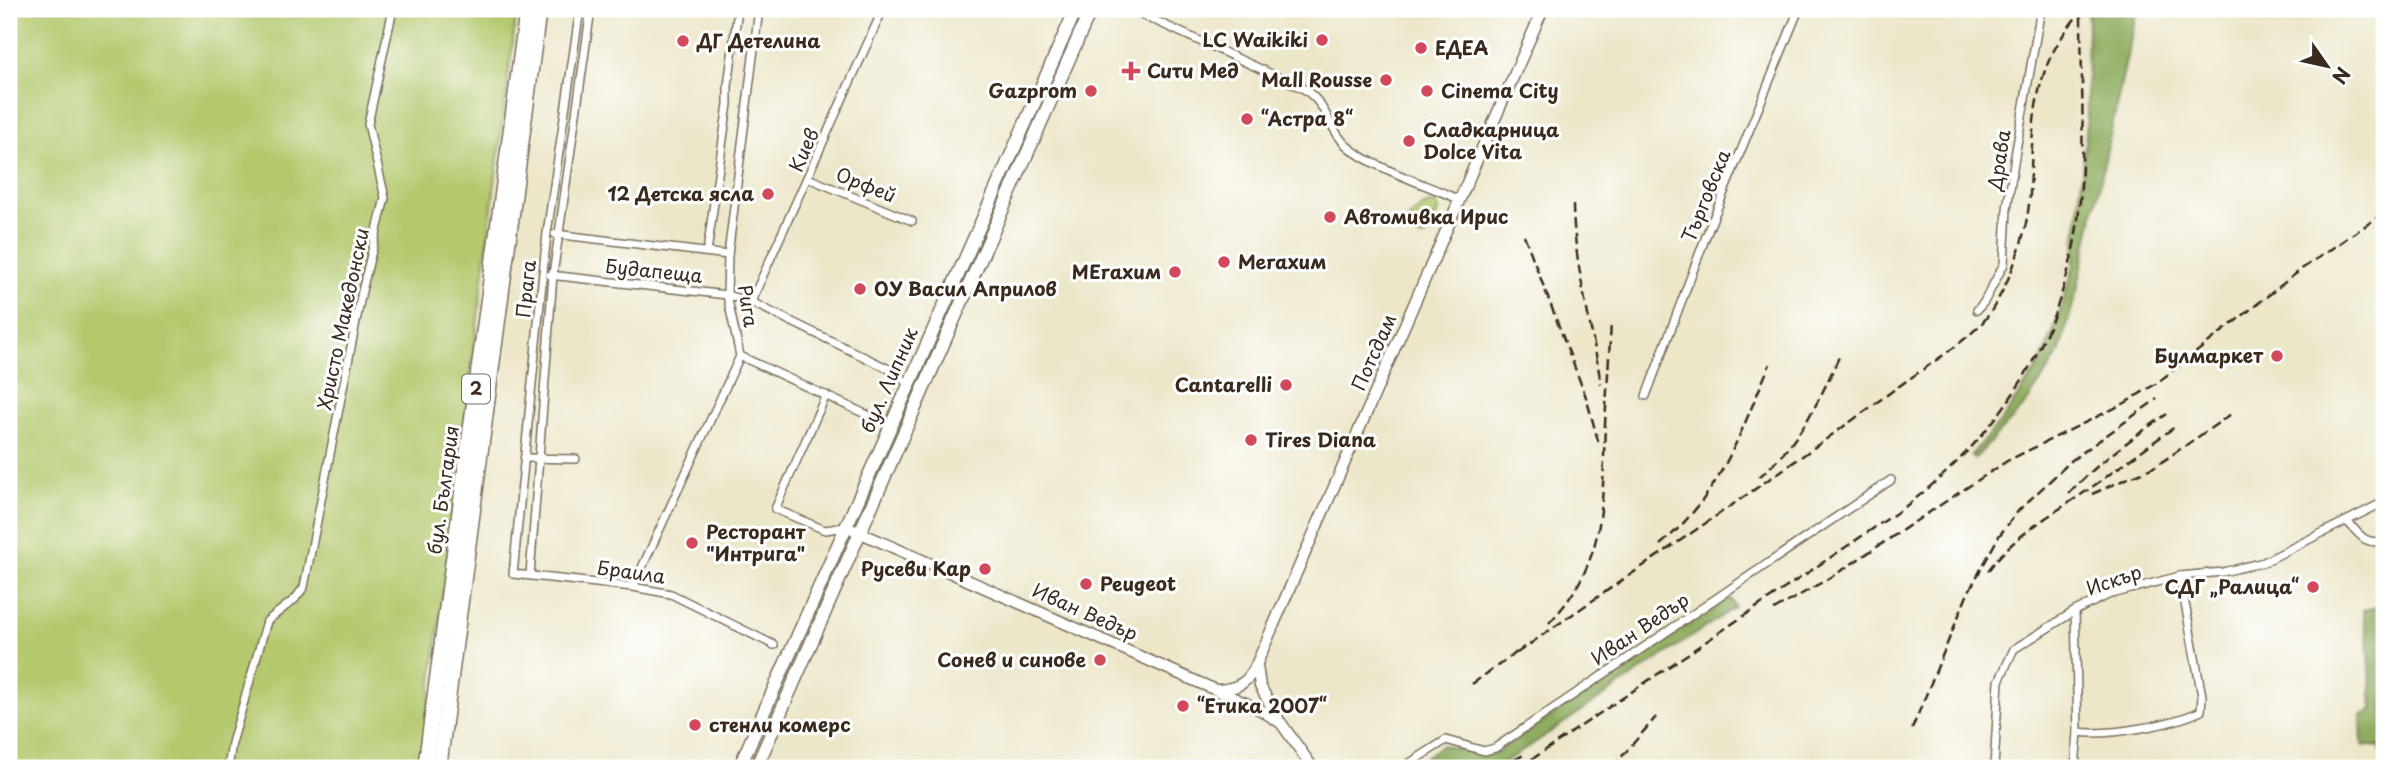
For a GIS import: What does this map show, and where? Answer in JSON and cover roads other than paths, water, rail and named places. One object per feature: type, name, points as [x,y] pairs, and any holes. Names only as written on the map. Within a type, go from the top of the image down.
[{"type":"highway","name":"бул. България","points":[[425,768],[527,9]]},
{"type":"highway","name":"бул. България","points":[[439,768],[539,9]]},
{"type":"main road","name":"бул. Липник","points":[[739,768],[1076,9]]},
{"type":"main road","name":"бул. Липник","points":[[756,768],[1091,9]]},
{"type":"street","name":"Христо Македонски","points":[[228,768],[232,743],[267,621],[295,599],[304,587],[362,291],[385,198],[368,124],[393,9]]},
{"type":"street","name":"Прага","points":[[513,574],[547,233],[580,9]]},
{"type":"street","points":[[530,575],[553,275],[591,9]]},
{"type":"street","points":[[707,252],[728,104],[737,9]]},
{"type":"street","name":"Рига","points":[[634,587],[740,356],[727,295],[728,255],[759,9]]},
{"type":"street","name":"Киев","points":[[751,302],[883,9]]},
{"type":"street","points":[[1130,9],[1304,89],[1315,96],[1339,137],[1353,151],[1460,200]]},
{"type":"street","points":[[1145,9],[1153,20]]},
{"type":"street","name":"Потсдам","points":[[1219,690],[1241,685],[1248,679],[1257,663],[1543,9]]},
{"type":"street","name":"Търговска","points":[[1646,397],[1706,236],[1799,9]]},
{"type":"street","name":"Драва","points":[[1977,310],[2004,264],[2007,209],[2041,9]]},
{"type":"street","name":"Орфей","points":[[808,178],[912,221]]},
{"type":"street","points":[[547,233],[728,255]]},
{"type":"street","name":"Будапеща","points":[[543,274],[727,295],[751,302],[895,372],[908,384]]},
{"type":"street","points":[[740,356],[874,418]]},
{"type":"street","points":[[826,395],[775,509],[825,530],[845,527]]},
{"type":"street","points":[[524,458],[576,459]]},
{"type":"street","name":"Иван Ведър","points":[[1402,768],[1446,740],[1484,751],[1495,748],[1891,480]]},
{"type":"street","name":"Искър","points":[[1994,768],[1999,681],[2014,649],[2075,611],[2108,596],[2180,576],[2223,572],[2264,562],[2384,502]]},
{"type":"street","points":[[2347,521],[2366,541],[2372,544],[2384,541]]},
{"type":"street","name":"Иван Ведър","points":[[845,527],[1261,710],[1281,723],[1312,768]]},
{"type":"street","name":"Браила","points":[[513,574],[634,587],[671,594],[774,645]]},
{"type":"street","points":[[2078,732],[2115,732],[2188,717],[2201,711],[2202,696],[2180,576]]},
{"type":"street","points":[[2075,611],[2078,732],[2075,768]]},
{"type":"street","points":[[1257,663],[1259,686],[1281,723]]},
{"type":"railway","points":[[1519,768],[1902,509],[1971,447],[2000,412],[2046,335],[2062,292],[2073,248],[2080,201],[2082,153],[2081,9]]},
{"type":"railway","points":[[1517,653],[1798,459],[1944,355],[1982,323],[2005,285],[2022,240],[2030,194],[2033,130],[2041,83],[2057,44],[2082,10]]},
{"type":"railway","points":[[1573,205],[1580,273],[1601,384]]},
{"type":"railway","points":[[1774,610],[1833,576],[2007,461],[2125,403],[2157,383],[2303,268],[2384,213]]},
{"type":"railway","points":[[1524,235],[1586,397],[1599,444]]},
{"type":"railway","points":[[1549,623],[1582,577],[1598,530],[1602,505],[1611,323]]},
{"type":"railway","points":[[1759,477],[1796,437],[1839,357]]},
{"type":"railway","points":[[1660,545],[1699,505],[1714,484],[1738,439],[1770,364]]},
{"type":"railway","points":[[1912,729],[1968,593],[1999,536],[2019,510],[2072,460],[2157,399]]},
{"type":"railway","points":[[2092,494],[2156,466],[2234,412]]},
{"type":"railway","points":[[2069,494],[2103,461],[2167,414]]},
{"type":"railway","points":[[1988,571],[2021,536],[2175,427]]},
{"type":"railway","points":[[1472,684],[1524,647]]},
{"type":"railway","points":[[1612,768],[1656,717]]},
{"type":"railway","points":[[1501,768],[1525,754]]},
{"type":"place","name":"LC Waikiki","points":[[1322,40]]},
{"type":"place","name":"ДГ Детелина","points":[[683,41]]},
{"type":"place","name":"ЕДЕА","points":[[1421,48]]},
{"type":"place","name":"Сити Мед","points":[[1131,71]]},
{"type":"place","name":"Mall Rousse","points":[[1386,80]]},
{"type":"place","name":"Gazprom","points":[[1091,91]]},
{"type":"place","name":"Cinema City","points":[[1427,91]]},
{"type":"place","name":"“Астра 8“","points":[[1247,119]]},
{"type":"place","name":"Сладкарница Dolce Vita","points":[[1409,141]]},
{"type":"place","name":"12 Детска ясла","points":[[768,194]]},
{"type":"place","name":"Автомивка Ирис","points":[[1330,217]]},
{"type":"place","name":"Мегахим","points":[[1224,262]]},
{"type":"place","name":"МЕгахим","points":[[1175,272]]},
{"type":"place","name":"ОУ Васил Априлов","points":[[860,289]]},
{"type":"place","name":"Булмаркет","points":[[2277,356]]},
{"type":"place","name":"Cantarelli","points":[[1286,385]]},
{"type":"place","name":"Tires Diana","points":[[1251,440]]},
{"type":"place","name":"Ресторант \"Интрига\"","points":[[692,543]]},
{"type":"place","name":"Русеви Кар","points":[[985,569]]},
{"type":"place","name":"Peugeot","points":[[1086,584]]},
{"type":"place","name":"СДГ „Ралица“","points":[[2313,587]]},
{"type":"place","name":"Сонев и синове","points":[[1100,660]]},
{"type":"place","name":"“Етика 2007“","points":[[1183,706]]},
{"type":"place","name":"стенли комерс","points":[[695,725]]}]
